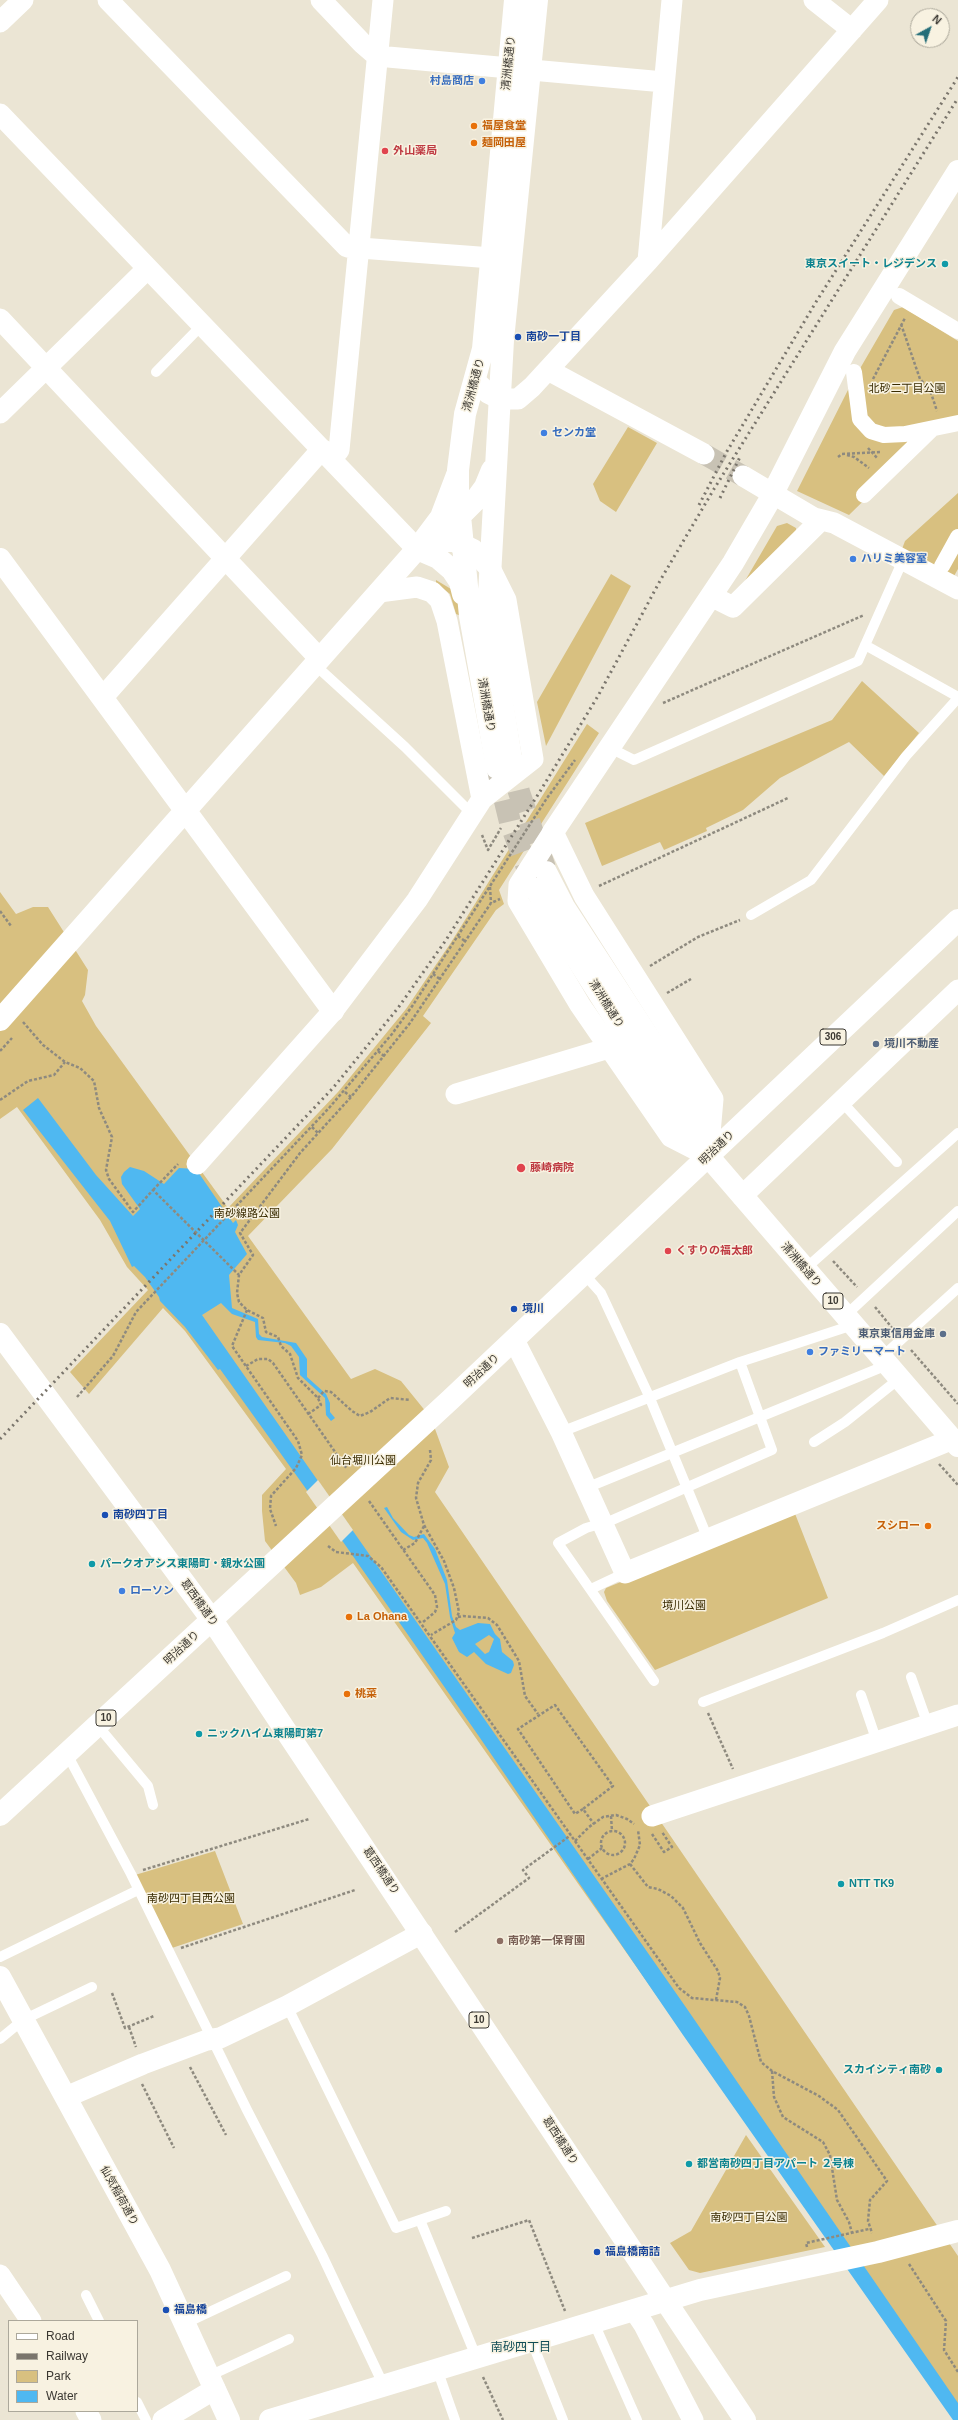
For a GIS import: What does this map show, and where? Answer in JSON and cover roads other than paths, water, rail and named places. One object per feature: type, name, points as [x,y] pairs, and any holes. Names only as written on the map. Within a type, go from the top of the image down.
[{"type":"main road","name":"清洲橋通り","points":[[511,764],[470,616],[460,516],[458,470],[465,414],[484,349],[515,0]]},
{"type":"main road","name":"清洲橋通り","points":[[511,764],[488,613],[503,340],[537,0]]},
{"type":"main road","points":[[553,832],[733,563],[773,493],[845,351],[958,171]]},
{"type":"main road","points":[[417,549],[460,516],[485,487],[496,462]]},
{"type":"main road","points":[[0,1020],[417,549],[441,517],[458,470]]},
{"type":"main road","points":[[417,549],[437,541],[454,541],[473,550],[490,568]]},
{"type":"main road","points":[[417,549],[438,558],[452,570],[460,582],[470,616]]},
{"type":"main road","points":[[0,559],[333,1011]]},
{"type":"main road","name":"清洲橋通り","points":[[535,879],[564,907],[698,1113],[708,1156],[955,1442]]},
{"type":"main road","name":"明治通り","points":[[0,1815],[98,1726],[296,1540],[450,1400],[958,920]]},
{"type":"main road","name":"葛西橋通り","points":[[0,1334],[212,1620],[422,1933],[745,2420]]},
{"type":"main road","name":"仙気稲荷通り","points":[[0,1977],[160,2270],[186,2323],[212,2382],[223,2418]]},
{"type":"main road","points":[[270,2420],[318,2410],[383,2384],[477,2359],[733,2281],[878,2252],[958,2231]]},
{"type":"street","points":[[0,22],[23,0]]},
{"type":"street","points":[[108,0],[347,247],[492,258]]},
{"type":"street","points":[[321,0],[362,43],[377,56],[508,66],[664,82]]},
{"type":"street","points":[[103,697],[224,558],[326,454],[339,450],[383,0]]},
{"type":"street","points":[[648,261],[672,0]]},
{"type":"street","points":[[814,0],[852,30]]},
{"type":"street","points":[[475,381],[488,393],[500,399],[518,398],[548,370],[648,261],[878,0]]},
{"type":"street","points":[[0,114],[417,549]]},
{"type":"street","points":[[0,413],[47,369],[147,269]]},
{"type":"street","points":[[899,296],[958,331]]},
{"type":"street","points":[[0,319],[224,558],[317,661]]},
{"type":"street","points":[[548,370],[704,454]]},
{"type":"street","points":[[854,372],[860,419],[870,431],[893,435],[958,423]]},
{"type":"street","points":[[864,495],[937,428]]},
{"type":"street","points":[[743,476],[814,518],[834,523],[958,589]]},
{"type":"street","points":[[711,596],[733,607],[821,520]]},
{"type":"street","points":[[942,566],[958,537]]},
{"type":"street","points":[[379,592],[418,587],[432,592],[440,600],[447,621],[481,802]]},
{"type":"street","points":[[197,1164],[333,1011],[417,900],[481,802],[511,764]]},
{"type":"street","points":[[553,832],[584,896],[713,1099],[708,1156],[671,1137],[580,1005],[518,901],[519,885],[535,879],[553,832]]},
{"type":"street","points":[[742,1196],[958,990]]},
{"type":"street","points":[[456,1094],[609,1048]]},
{"type":"street","points":[[514,1340],[561,1432],[625,1573],[927,1450],[955,1442]]},
{"type":"street","points":[[652,1816],[958,1715]]},
{"type":"street","points":[[66,2097],[133,2068],[214,2039],[287,2006],[422,1933]]},
{"type":"street","points":[[0,2275],[30,2320]]},
{"type":"street","points":[[634,2310],[644,2325],[693,2420]]},
{"type":"street","points":[[163,2420],[212,2382]]},
{"type":"lane","points":[[156,372],[202,325]]},
{"type":"lane","points":[[610,748],[634,760],[858,661],[904,560]]},
{"type":"lane","points":[[752,916],[811,880],[906,756],[958,697],[865,646]]},
{"type":"lane","points":[[317,661],[405,747],[481,802]]},
{"type":"lane","points":[[842,1102],[898,1162]]},
{"type":"lane","points":[[805,1269],[958,1133]]},
{"type":"lane","points":[[561,1432],[649,1396],[849,1320],[958,1211]]},
{"type":"lane","points":[[584,1274],[601,1293],[649,1396],[688,1487],[708,1539]]},
{"type":"lane","points":[[814,1442],[845,1422],[958,1288]]},
{"type":"lane","points":[[654,1680],[558,1543],[586,1528],[603,1524],[772,1450],[740,1362]]},
{"type":"lane","points":[[586,1488],[672,1452],[890,1367]]},
{"type":"lane","points":[[590,1589],[625,1573]]},
{"type":"lane","points":[[703,1702],[883,1633],[958,1600]]},
{"type":"lane","points":[[911,1677],[928,1725]]},
{"type":"lane","points":[[861,1695],[877,1742]]},
{"type":"lane","points":[[98,1726],[148,1786],[154,1805]]},
{"type":"lane","points":[[67,1754],[170,1951],[248,2110],[322,2255],[383,2384]]},
{"type":"lane","points":[[0,1957],[138,1890]]},
{"type":"lane","points":[[0,2039],[23,2020],[92,1987]]},
{"type":"lane","points":[[287,2006],[396,2228],[446,2210]]},
{"type":"lane","points":[[420,2220],[477,2359]]},
{"type":"lane","points":[[186,2323],[286,2276]]},
{"type":"lane","points":[[86,2295],[98,2320]]},
{"type":"lane","points":[[594,2323],[637,2420]]},
{"type":"lane","points":[[212,2382],[290,2339]]},
{"type":"lane","points":[[532,2342],[563,2420]]},
{"type":"lane","points":[[437,2369],[455,2420]]},
{"type":"lane","points":[[138,2404],[146,2420]]},
{"type":"water","points":[[38,1098],[96,1175],[133,1216],[140,1209],[122,1184],[121,1177],[124,1172],[130,1167],[144,1171],[164,1184],[179,1168],[196,1169],[233,1223],[236,1220],[238,1225],[235,1232],[247,1254],[229,1275],[232,1308],[258,1319],[259,1334],[262,1337],[296,1343],[307,1359],[307,1377],[326,1394],[330,1403],[330,1412],[335,1418],[331,1421],[326,1415],[325,1398],[300,1375],[299,1357],[291,1346],[285,1343],[258,1340],[256,1337],[255,1322],[232,1314],[221,1303],[202,1315],[685,2006],[958,2403],[958,2420],[953,2420],[683,2035],[478,1735],[304,1486],[220,1369],[218,1370],[185,1327],[160,1301],[159,1297],[145,1277],[134,1266],[132,1267],[110,1221],[23,1110]]},
{"type":"water","points":[[387,1507],[393,1518],[409,1535],[414,1537],[424,1534],[435,1549],[447,1580],[452,1616],[456,1627],[460,1630],[478,1623],[490,1624],[495,1634],[500,1639],[502,1652],[513,1661],[514,1665],[511,1673],[508,1674],[486,1664],[474,1652],[467,1657],[459,1652],[452,1638],[455,1633],[450,1617],[445,1584],[427,1543],[423,1538],[413,1540],[401,1532],[384,1508]],"holes":[[[489,1635],[494,1639],[489,1652],[485,1654],[475,1644]]]},
{"type":"tunnel","points":[[704,454],[743,476]]},
{"type":"tunnel","points":[[511,758],[519,792],[545,868]]},
{"type":"tunnel","points":[[497,768],[510,822],[534,886]]},
{"type":"railway","points":[[699,505],[726,453],[816,302],[958,77]]},
{"type":"railway","points":[[0,1439],[333,1088],[398,1008],[446,940],[539,793],[598,696],[661,579],[714,489],[958,98]]},
{"type":"railway","points":[[720,498],[740,457]]},
{"type":"place","name":"村島商店","points":[[482,81]]},
{"type":"place","name":"福屋食堂","points":[[474,126]]},
{"type":"place","name":"麺岡田屋","points":[[474,143]]},
{"type":"place","name":"外山薬局","points":[[385,151]]},
{"type":"place","name":"東京スイート・レジデンス","points":[[945,264]]},
{"type":"place","name":"南砂一丁目","points":[[518,337]]},
{"type":"place","name":"センカ堂","points":[[544,433]]},
{"type":"place","name":"ハリミ美容室","points":[[853,559]]},
{"type":"place","name":"境川不動産","points":[[876,1044]]},
{"type":"place","name":"藤崎病院","points":[[521,1168]]},
{"type":"place","name":"くすりの福太郎","points":[[668,1251]]},
{"type":"place","name":"境川","points":[[514,1309]]},
{"type":"place","name":"東京東信用金庫","points":[[943,1334]]},
{"type":"place","name":"ファミリーマート","points":[[810,1352]]},
{"type":"place","name":"南砂四丁目","points":[[105,1515]]},
{"type":"place","name":"スシロー","points":[[928,1526]]},
{"type":"place","name":"パークオアシス東陽町・親水公園","points":[[92,1564]]},
{"type":"place","name":"ローソン","points":[[122,1591]]},
{"type":"place","name":"La Ohana","points":[[349,1617]]},
{"type":"place","name":"桃菜","points":[[347,1694]]},
{"type":"place","name":"ニックハイム東陽町第7","points":[[199,1734]]},
{"type":"place","name":"NTT TK9","points":[[841,1884]]},
{"type":"place","name":"南砂第一保育園","points":[[500,1941]]},
{"type":"place","name":"スカイシティ南砂","points":[[939,2070]]},
{"type":"place","name":"都営南砂四丁目アパート ２号棟","points":[[689,2164]]},
{"type":"place","name":"福島橋南詰","points":[[597,2252]]},
{"type":"place","name":"福島橋","points":[[166,2310]]},
{"type":"district","name":"南砂四丁目","points":[[521,2348]]},
{"type":"park label","name":"北砂二丁目公園","points":[[907,389]]},
{"type":"park label","name":"南砂線路公園","points":[[247,1214]]},
{"type":"park label","name":"仙台堀川公園","points":[[363,1461]]},
{"type":"park label","name":"境川公園","points":[[684,1606]]},
{"type":"park label","name":"南砂四丁目西公園","points":[[191,1899]]},
{"type":"park label","name":"南砂四丁目公園","points":[[749,2218]]}]
